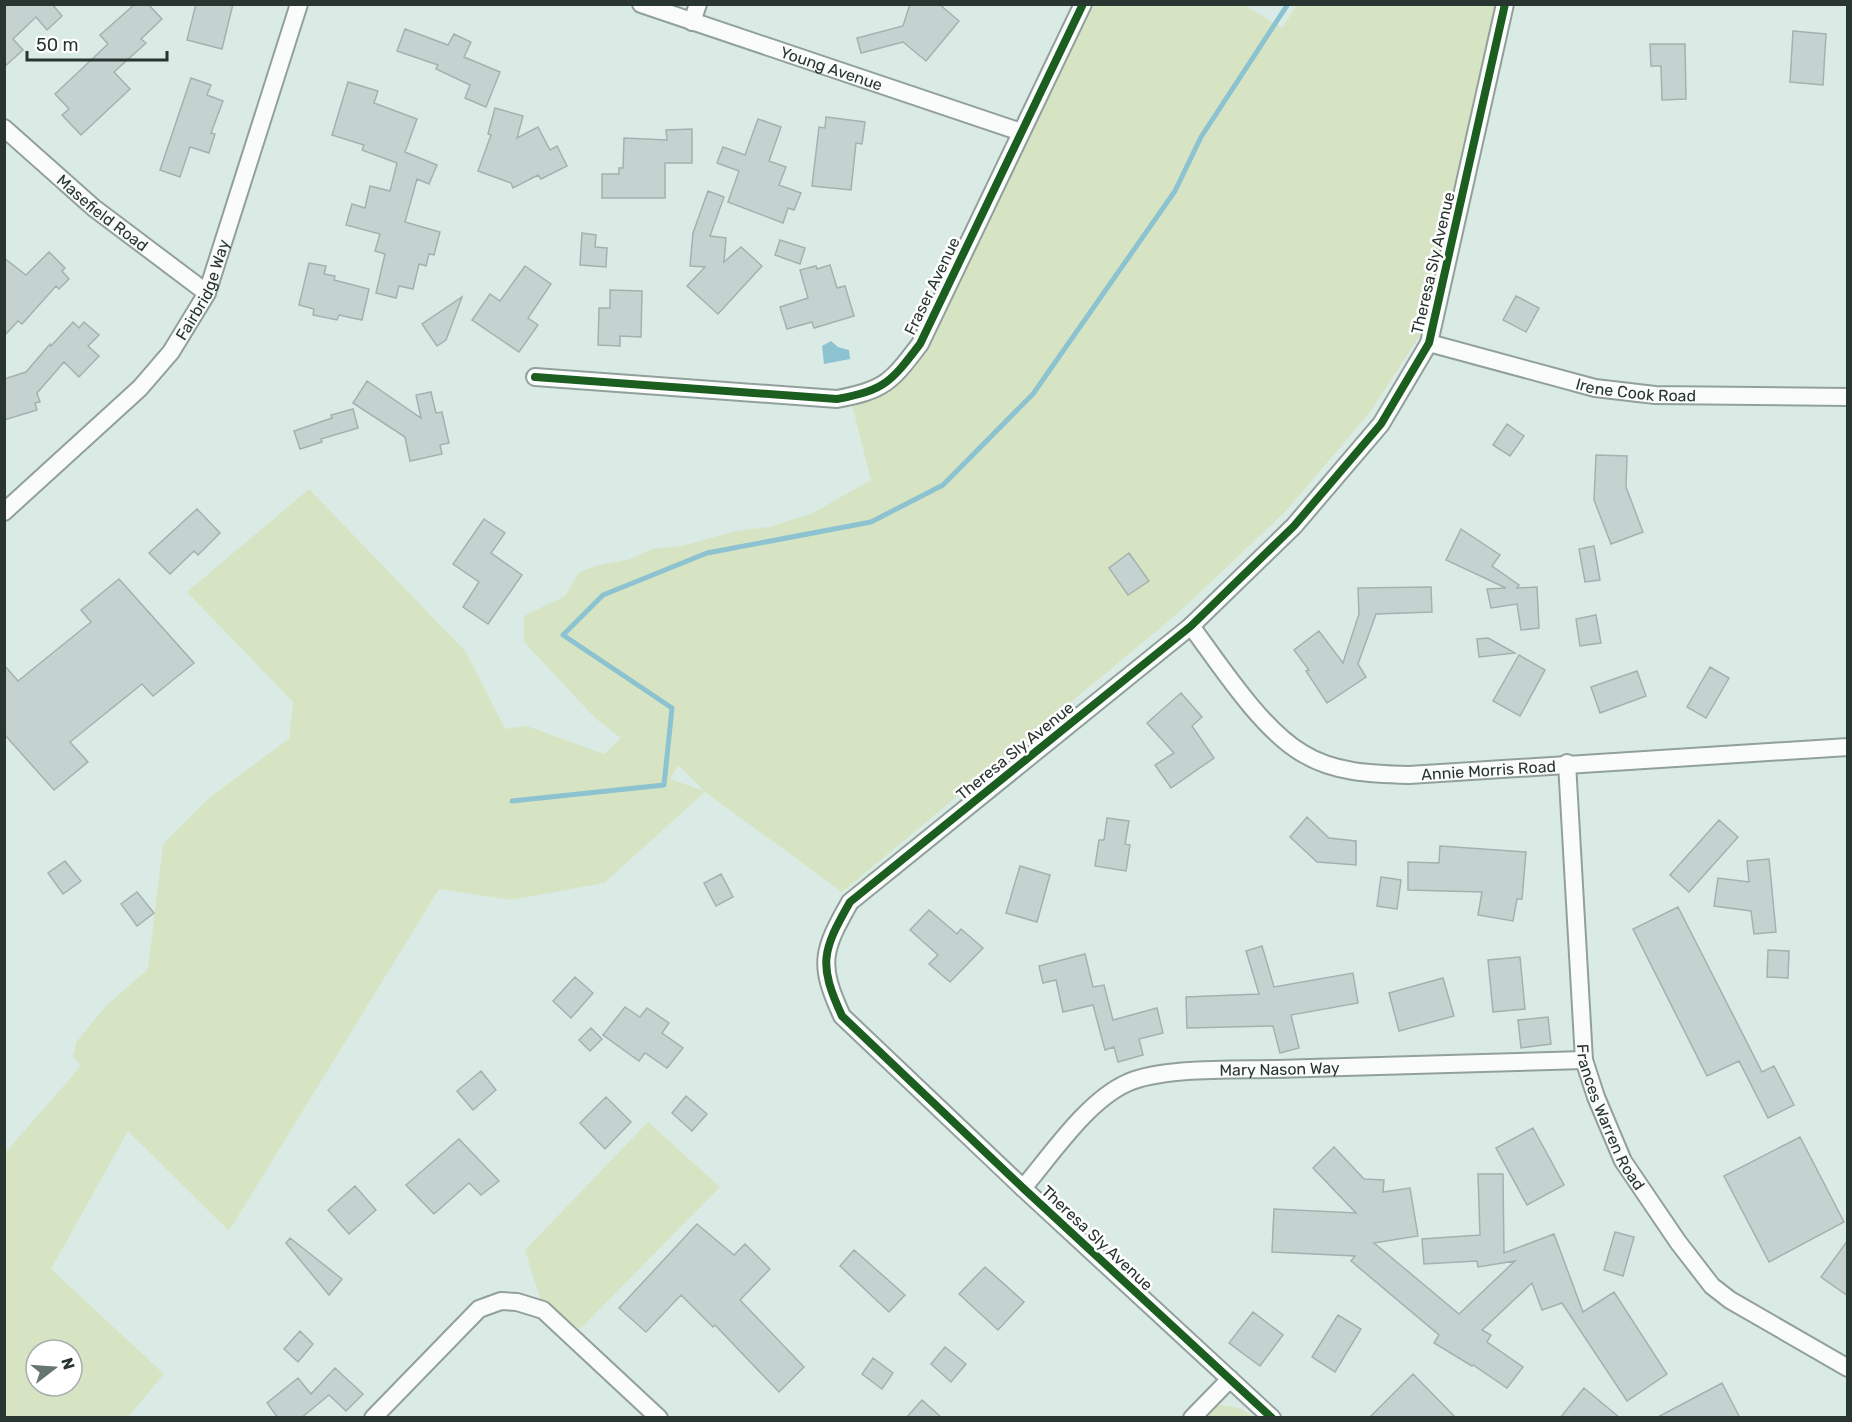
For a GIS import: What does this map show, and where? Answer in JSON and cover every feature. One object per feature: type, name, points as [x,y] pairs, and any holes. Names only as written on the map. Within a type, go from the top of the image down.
[{"type":"street","name":"Fairbridge Way","points":[[4,512],[140,388],[171,352],[207,293],[299,4]]},
{"type":"street","name":"Young Avenue","points":[[641,4],[1022,132]]},
{"type":"street","points":[[692,22],[698,4]]},
{"type":"street","name":"Fraser Avenue","points":[[535,377],[837,399],[868,393],[895,377],[920,344],[1083,4]]},
{"type":"street","name":"Theresa Sly Avenue","points":[[1272,1418],[842,1017],[826,973],[826,950],[850,902],[1191,626],[1294,526],[1381,424],[1429,343],[1505,4]]},
{"type":"street","name":"Masefield Road","points":[[4,128],[94,208],[207,293]]},
{"type":"street","name":"Irene Cook Road","points":[[1429,343],[1595,388],[1655,395],[1848,397]]},
{"type":"street","name":"Annie Morris Road","points":[[1191,626],[1258,714],[1292,746],[1318,761],[1365,774],[1409,775],[1567,763],[1848,747]]},
{"type":"street","name":"Frances Warren Road","points":[[1567,763],[1584,1060],[1596,1097],[1623,1161],[1678,1242],[1712,1286],[1730,1300],[1848,1368]]},
{"type":"street","name":"Mary Nason Way","points":[[1023,1188],[1092,1107],[1128,1082],[1151,1076],[1227,1071],[1584,1060]]},
{"type":"street","points":[[373,1418],[478,1309],[501,1301],[517,1302],[543,1310],[659,1418]]},
{"type":"street","points":[[1192,1418],[1230,1379]]},
{"type":"green space","points":[[1089,5],[1244,5],[1282,28],[1297,5],[1496,5],[1419,337],[1370,412],[1286,511],[1177,614],[842,892],[705,792],[604,883],[511,900],[439,889],[229,1231],[128,1131],[51,1269],[164,1374],[128,1417],[5,1418],[5,1153],[81,1066],[73,1056],[77,1041],[106,1006],[148,969],[163,844],[210,797],[289,739],[293,702],[187,592],[309,489],[466,652],[505,729],[527,726],[604,754],[621,738],[595,718],[524,642],[524,616],[565,596],[579,573],[595,566],[631,559],[652,549],[681,546],[736,531],[769,527],[811,514],[871,480],[851,401],[899,381]],"holes":[[[679,766],[704,791],[670,779]]]},
{"type":"green space","points":[[648,1122],[720,1187],[580,1329],[540,1298],[525,1250]]},
{"type":"green space","points":[[1210,1405],[1244,1410],[1253,1417],[1198,1418]]},
{"type":"water","points":[[831,341],[838,347],[849,350],[850,359],[824,364],[822,346]]},
{"type":"building","points":[[4,4],[52,4],[62,16],[47,30],[36,17],[13,39],[23,50],[4,67]]},
{"type":"building","points":[[135,4],[148,4],[162,19],[141,39],[146,43],[114,72],[130,89],[81,135],[62,115],[69,109],[55,94],[108,44],[100,35]]},
{"type":"building","points":[[196,4],[233,4],[222,49],[187,40]]},
{"type":"building","points":[[910,4],[939,4],[959,21],[926,61],[903,42],[861,53],[857,38],[903,26]]},
{"type":"building","points":[[405,29],[448,45],[454,34],[471,42],[464,57],[500,72],[486,107],[465,98],[470,85],[436,69],[438,65],[397,51]]},
{"type":"building","points":[[1793,31],[1826,34],[1823,85],[1790,82]]},
{"type":"building","points":[[1650,44],[1685,44],[1686,99],[1662,100],[1661,66],[1651,66]]},
{"type":"building","points":[[191,78],[211,85],[207,95],[223,101],[211,133],[215,134],[209,153],[190,147],[180,177],[160,170]]},
{"type":"building","points":[[348,82],[378,91],[374,103],[417,119],[405,152],[437,165],[429,184],[417,179],[405,222],[440,232],[434,255],[429,254],[426,266],[419,264],[413,289],[399,286],[396,298],[376,293],[385,254],[375,251],[380,234],[346,225],[352,204],[365,208],[370,186],[390,191],[397,163],[362,150],[364,145],[332,135]]},
{"type":"building","points":[[495,108],[523,116],[517,138],[538,127],[550,150],[557,146],[567,166],[541,179],[538,175],[513,188],[511,183],[478,171],[491,135],[488,134]]},
{"type":"building","points":[[826,117],[865,122],[862,144],[856,143],[851,190],[812,186],[819,127],[825,128]]},
{"type":"building","points":[[758,119],[781,127],[769,161],[786,167],[779,185],[801,193],[794,210],[788,208],[783,223],[728,202],[739,171],[717,163],[723,147],[745,155]]},
{"type":"building","points":[[692,129],[692,163],[665,163],[665,198],[602,198],[602,174],[619,174],[619,168],[623,168],[624,138],[667,140],[666,130]]},
{"type":"building","points":[[708,191],[724,197],[710,236],[726,238],[724,262],[741,247],[762,266],[718,314],[687,286],[705,267],[690,266],[693,233]]},
{"type":"building","points":[[582,233],[596,235],[595,247],[607,248],[606,267],[580,265]]},
{"type":"building","points":[[780,240],[805,248],[800,264],[775,255]]},
{"type":"building","points":[[49,252],[65,268],[62,271],[69,279],[59,289],[56,286],[22,324],[18,321],[4,336],[4,258],[26,275]]},
{"type":"building","points":[[309,263],[326,266],[324,274],[335,276],[334,280],[369,289],[362,320],[339,315],[337,320],[313,315],[314,309],[299,305]]},
{"type":"building","points":[[830,265],[837,288],[845,286],[854,316],[814,328],[812,322],[787,329],[780,307],[808,298],[800,270],[816,266],[817,269]]},
{"type":"building","points":[[525,266],[551,284],[528,318],[538,325],[519,352],[472,320],[490,294],[500,301]]},
{"type":"building","points":[[610,290],[642,291],[641,337],[620,336],[620,346],[598,345],[599,308],[610,308]]},
{"type":"building","points":[[1516,296],[1539,308],[1526,332],[1503,320]]},
{"type":"building","points":[[462,297],[446,340],[437,346],[422,324]]},
{"type":"building","points":[[73,322],[79,328],[84,322],[99,335],[88,346],[99,356],[79,377],[64,362],[37,393],[40,402],[35,403],[37,410],[4,420],[4,379],[26,372]]},
{"type":"building","points":[[367,381],[421,418],[416,395],[431,392],[436,413],[442,412],[449,443],[440,445],[442,454],[410,461],[405,437],[353,403]]},
{"type":"building","points":[[353,409],[358,428],[321,439],[322,442],[300,449],[294,431],[332,418],[331,415]]},
{"type":"building","points":[[1507,424],[1524,436],[1510,456],[1493,445]]},
{"type":"building","points":[[1596,455],[1627,456],[1626,487],[1643,532],[1611,544],[1594,500]]},
{"type":"building","points":[[197,509],[220,533],[198,555],[194,551],[170,574],[149,553]]},
{"type":"building","points":[[484,519],[505,533],[491,553],[522,575],[488,624],[463,607],[479,582],[453,564]]},
{"type":"building","points":[[1461,529],[1500,555],[1492,566],[1519,585],[1517,588],[1537,587],[1539,628],[1521,630],[1517,604],[1491,608],[1487,589],[1506,588],[1446,560]]},
{"type":"building","points":[[1594,546],[1600,580],[1585,582],[1579,549]]},
{"type":"building","points":[[1129,553],[1149,581],[1128,595],[1109,568]]},
{"type":"building","points":[[119,579],[194,663],[153,696],[142,684],[70,742],[88,762],[54,790],[4,734],[4,665],[18,681],[91,622],[81,610]]},
{"type":"building","points":[[1431,587],[1432,612],[1376,614],[1358,664],[1366,677],[1327,703],[1306,671],[1309,670],[1294,650],[1319,631],[1343,663],[1359,614],[1358,588]]},
{"type":"building","points":[[1596,615],[1601,643],[1580,646],[1576,619]]},
{"type":"building","points":[[1488,638],[1515,653],[1479,657],[1477,639]]},
{"type":"building","points":[[1519,655],[1545,670],[1520,716],[1493,701]]},
{"type":"building","points":[[1710,667],[1729,678],[1706,718],[1687,707]]},
{"type":"building","points":[[1637,671],[1646,696],[1600,713],[1591,687]]},
{"type":"building","points":[[1181,693],[1202,717],[1192,726],[1214,758],[1171,788],[1155,765],[1174,753],[1147,723]]},
{"type":"building","points":[[1307,817],[1329,838],[1356,841],[1356,865],[1317,862],[1290,837]]},
{"type":"building","points":[[1107,818],[1129,821],[1125,844],[1130,845],[1126,871],[1095,866],[1099,840],[1104,840]]},
{"type":"building","points":[[1719,820],[1738,837],[1689,892],[1670,875]]},
{"type":"building","points":[[1440,846],[1526,852],[1522,899],[1517,899],[1513,921],[1478,915],[1482,892],[1408,890],[1408,862],[1439,863]]},
{"type":"building","points":[[1769,859],[1776,932],[1754,934],[1751,911],[1714,906],[1718,878],[1749,882],[1747,861]]},
{"type":"building","points":[[65,861],[81,881],[63,894],[48,873]]},
{"type":"building","points":[[1020,866],[1050,875],[1037,922],[1006,913]]},
{"type":"building","points":[[721,874],[733,897],[716,906],[704,883]]},
{"type":"building","points":[[1381,877],[1401,880],[1397,909],[1377,906]]},
{"type":"building","points":[[137,892],[154,913],[137,926],[121,904]]},
{"type":"building","points":[[1678,907],[1762,1072],[1774,1066],[1794,1105],[1768,1118],[1739,1061],[1707,1076],[1633,929]]},
{"type":"building","points":[[929,910],[957,934],[961,929],[983,948],[950,982],[929,964],[938,955],[910,930]]},
{"type":"building","points":[[1262,946],[1274,987],[1353,973],[1358,1003],[1291,1015],[1299,1048],[1280,1053],[1273,1026],[1187,1028],[1186,997],[1259,994],[1246,951]]},
{"type":"building","points":[[1768,950],[1789,951],[1788,978],[1767,977]]},
{"type":"building","points":[[1085,954],[1093,987],[1104,985],[1113,1020],[1157,1008],[1163,1033],[1139,1039],[1143,1055],[1118,1062],[1114,1047],[1105,1050],[1093,1005],[1063,1012],[1056,980],[1043,983],[1039,966]]},
{"type":"building","points":[[1520,957],[1525,1009],[1493,1012],[1488,960]]},
{"type":"building","points":[[575,977],[593,993],[571,1018],[553,1001]]},
{"type":"building","points":[[1443,978],[1454,1016],[1399,1031],[1389,993]]},
{"type":"building","points":[[625,1007],[640,1017],[647,1008],[669,1023],[662,1033],[683,1048],[667,1068],[645,1053],[639,1061],[603,1035]]},
{"type":"building","points":[[1548,1017],[1551,1044],[1521,1048],[1518,1020]]},
{"type":"building","points":[[591,1028],[602,1039],[590,1051],[579,1040]]},
{"type":"building","points":[[481,1071],[496,1090],[473,1110],[457,1091]]},
{"type":"building","points":[[686,1096],[707,1114],[692,1131],[672,1113]]},
{"type":"building","points":[[606,1097],[631,1122],[605,1149],[580,1123]]},
{"type":"building","points":[[1533,1128],[1564,1185],[1527,1205],[1496,1148]]},
{"type":"building","points":[[1800,1137],[1844,1222],[1769,1262],[1724,1176]]},
{"type":"building","points":[[459,1139],[499,1181],[481,1195],[469,1183],[434,1214],[406,1185]]},
{"type":"building","points":[[1334,1147],[1364,1179],[1384,1180],[1383,1192],[1410,1188],[1418,1236],[1374,1243],[1459,1314],[1515,1261],[1478,1267],[1477,1261],[1424,1264],[1422,1239],[1480,1235],[1478,1174],[1503,1174],[1504,1253],[1554,1234],[1583,1312],[1614,1292],[1667,1374],[1627,1401],[1562,1303],[1542,1310],[1532,1283],[1482,1330],[1491,1335],[1487,1342],[1523,1367],[1507,1388],[1434,1343],[1439,1335],[1351,1261],[1355,1256],[1272,1252],[1274,1209],[1356,1213],[1313,1168]]},
{"type":"building","points":[[355,1186],[376,1210],[349,1234],[328,1210]]},
{"type":"building","points":[[697,1224],[734,1255],[745,1244],[770,1269],[740,1300],[804,1367],[779,1392],[715,1325],[713,1327],[681,1295],[646,1332],[619,1308]]},
{"type":"building","points":[[1615,1232],[1634,1237],[1623,1276],[1604,1270]]},
{"type":"building","points":[[290,1238],[342,1279],[329,1295],[286,1243]]},
{"type":"building","points":[[1848,1240],[1848,1296],[1821,1277]]},
{"type":"building","points":[[854,1250],[905,1295],[889,1312],[840,1266]]},
{"type":"building","points":[[985,1267],[1024,1302],[998,1330],[959,1294]]},
{"type":"building","points":[[1253,1312],[1283,1335],[1260,1366],[1229,1343]]},
{"type":"building","points":[[1338,1315],[1361,1329],[1335,1372],[1312,1357]]},
{"type":"building","points":[[300,1331],[313,1344],[298,1362],[284,1349]]},
{"type":"building","points":[[945,1347],[966,1364],[951,1382],[931,1364]]},
{"type":"building","points":[[873,1358],[893,1373],[882,1389],[862,1374]]},
{"type":"building","points":[[335,1368],[363,1394],[346,1411],[329,1395],[301,1418],[278,1418],[267,1403],[298,1378],[311,1394]]},
{"type":"building","points":[[1413,1374],[1456,1418],[1369,1418]]},
{"type":"building","points":[[1722,1383],[1740,1418],[1656,1418]]},
{"type":"building","points":[[1584,1388],[1620,1418],[1560,1418]]},
{"type":"building","points":[[922,1400],[942,1418],[906,1418]]},
{"type":"waterway","points":[[512,801],[664,785],[672,708],[563,635],[603,595],[707,553],[871,522],[943,485],[1033,394],[1175,191],[1201,137],[1288,4]]},
{"type":"cycle path","points":[[535,377],[837,399],[866,392],[886,382],[894,376],[920,344],[1083,4]]},
{"type":"cycle path","points":[[1272,1418],[1023,1188],[842,1016],[829,983],[826,958],[834,933],[850,902],[1191,626],[1294,526],[1381,424],[1429,343],[1505,4]]}]
